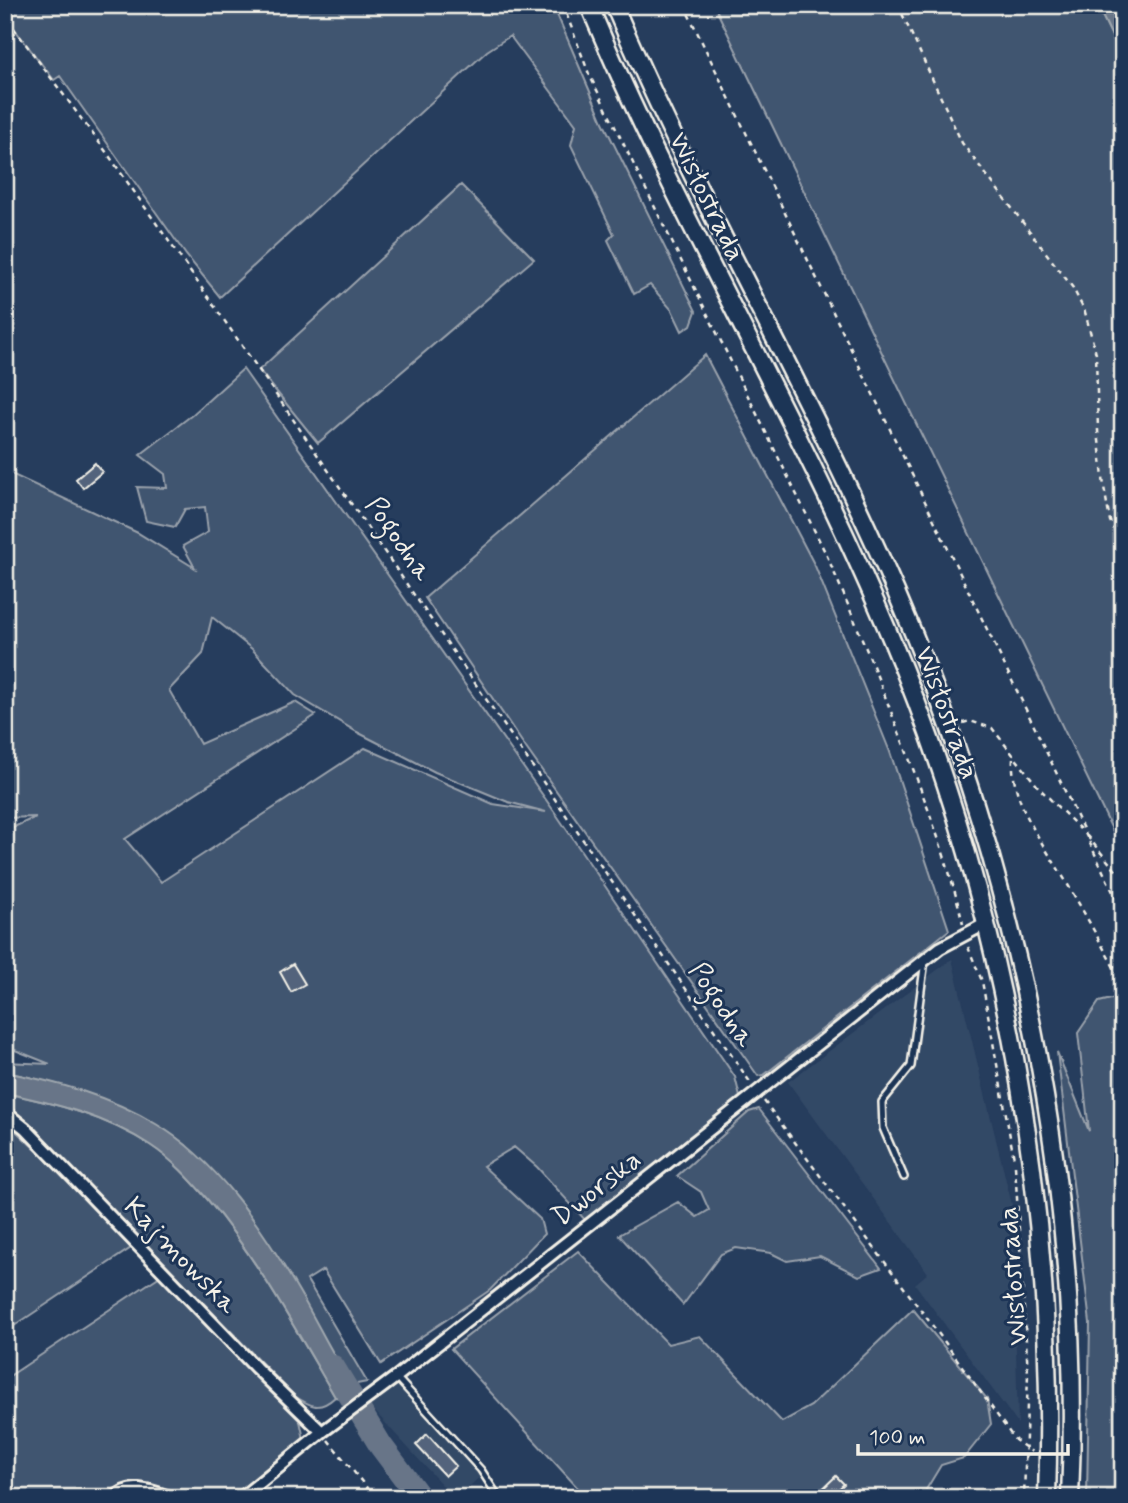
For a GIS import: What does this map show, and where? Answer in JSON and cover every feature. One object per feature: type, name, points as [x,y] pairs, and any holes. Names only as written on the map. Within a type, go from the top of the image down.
[{"type":"main road","name":"Wisłostrada","points":[[589,5],[649,141],[824,492],[891,639],[944,780],[985,924],[1014,1058],[1038,1225],[1048,1388],[1047,1498]]},
{"type":"main road","name":"Wisłostrada","points":[[614,5],[692,176],[896,592],[949,726],[985,835],[1034,1034],[1049,1126],[1062,1234],[1071,1388],[1070,1498]]},
{"type":"main road","points":[[985,924],[1007,917]]},
{"type":"street","name":"Dworska","points":[[241,1498],[940,948],[985,924]]},
{"type":"street","name":"Kajmowska","points":[[5,1112],[24,1128],[256,1368],[322,1432]]},
{"type":"street","points":[[115,1498],[124,1489],[135,1489],[173,1498]]},
{"type":"lane","points":[[904,1177],[883,1128],[882,1102],[911,1066],[925,960]]},
{"type":"lane","points":[[396,1377],[481,1470],[499,1498]]},
{"type":"path","points":[[563,5],[589,74],[822,544],[855,620],[931,816],[954,886],[969,950],[982,981],[1015,1166],[1028,1373],[1024,1498]]},
{"type":"path","points":[[684,5],[1123,913]]},
{"type":"path","points":[[898,5],[962,143],[1073,288],[1085,312],[1096,354],[1098,431],[1110,521],[1123,548]]},
{"type":"path","name":"Pogodna","points":[[5,10],[13,27],[107,153],[259,370],[758,1093],[1015,1440],[1031,1452]]},
{"type":"path","points":[[949,726],[971,721],[992,728],[1039,788],[1083,832],[1123,879]]},
{"type":"path","points":[[1013,758],[1012,774],[1028,817],[1123,984]]},
{"type":"path","points":[[322,1432],[375,1498]]},
{"type":"shaded area","points":[[6,5],[553,5],[603,122],[696,311],[691,325],[682,331],[672,310],[650,285],[634,294],[608,240],[614,234],[571,145],[576,125],[510,36],[487,51],[220,297],[186,255],[60,76],[54,80],[13,27]]},
{"type":"shaded area","points":[[714,5],[1097,5],[1123,59],[1123,852]]},
{"type":"shaded area","points":[[1097,5],[1123,5],[1123,59]]},
{"type":"shaded area","points":[[461,185],[534,259],[318,443],[259,370]]},
{"type":"shaded area","points":[[705,355],[815,566],[890,752],[949,930],[764,1075],[758,1076],[526,748],[425,598]]},
{"type":"shaded area","points":[[243,369],[556,814],[735,1077],[740,1097],[585,1220],[537,1167],[514,1147],[483,1166],[540,1219],[544,1234],[490,1290],[381,1364],[323,1270],[307,1280],[367,1382],[352,1385],[186,1145],[123,1108],[76,1090],[5,1072],[5,1062],[50,1064],[5,1046],[5,831],[36,817],[5,818],[5,513],[11,514],[5,510],[5,471],[138,533],[195,568],[183,546],[208,532],[205,507],[185,509],[175,527],[146,521],[137,487],[167,488],[165,474],[140,455],[192,415]],"holes":[[[212,617],[252,649],[295,695],[357,732],[435,772],[508,802],[546,812],[493,804],[365,748],[161,882],[125,839],[316,715],[295,702],[200,744],[169,690],[203,654]]]},
{"type":"shaded area","points":[[952,959],[1012,1205],[1018,1424],[915,1284],[928,1273],[788,1082]]},
{"type":"shaded area","points":[[1120,997],[1123,1003],[1123,1498],[1087,1498],[1090,1323],[1057,1052],[1089,1131],[1078,1033],[1099,1002]]},
{"type":"shaded area","points":[[5,1072],[63,1085],[120,1105],[156,1124],[199,1156],[236,1197],[284,1265],[352,1385],[350,1396],[346,1399],[335,1397],[276,1296],[243,1247],[208,1200],[174,1163],[116,1126],[62,1106],[5,1093]]},
{"type":"shaded area","points":[[5,1093],[62,1106],[116,1126],[174,1163],[208,1200],[243,1247],[276,1296],[335,1397],[324,1405],[314,1406],[293,1395],[30,1125],[5,1106]]},
{"type":"shaded area","points":[[759,1109],[881,1268],[859,1276],[820,1256],[787,1261],[771,1253],[736,1248],[721,1254],[683,1305],[619,1235],[678,1202],[697,1217],[709,1210],[701,1192],[677,1176],[749,1112]]},
{"type":"shaded area","points":[[5,1121],[48,1161],[131,1248],[5,1332]]},
{"type":"shaded area","points":[[578,1251],[668,1344],[700,1336],[782,1422],[811,1406],[913,1309],[987,1399],[991,1424],[964,1458],[941,1465],[921,1498],[587,1498],[451,1349]]},
{"type":"shaded area","points":[[160,1276],[300,1421],[304,1439],[300,1445],[228,1498],[187,1498],[139,1483],[125,1484],[129,1498],[5,1498],[5,1379]]},
{"type":"shaded area","points":[[403,1378],[487,1470],[457,1498],[454,1498],[369,1405]]},
{"type":"building","points":[[95,463],[102,472],[83,488],[76,479]]},
{"type":"building","points":[[293,964],[305,984],[291,992],[280,972]]},
{"type":"building","points":[[427,1434],[456,1466],[445,1476],[416,1445]]},
{"type":"building","points":[[836,1476],[844,1484],[829,1498],[813,1498]]},
{"type":"waterway","points":[[333,1367],[381,1446],[420,1498]]}]
